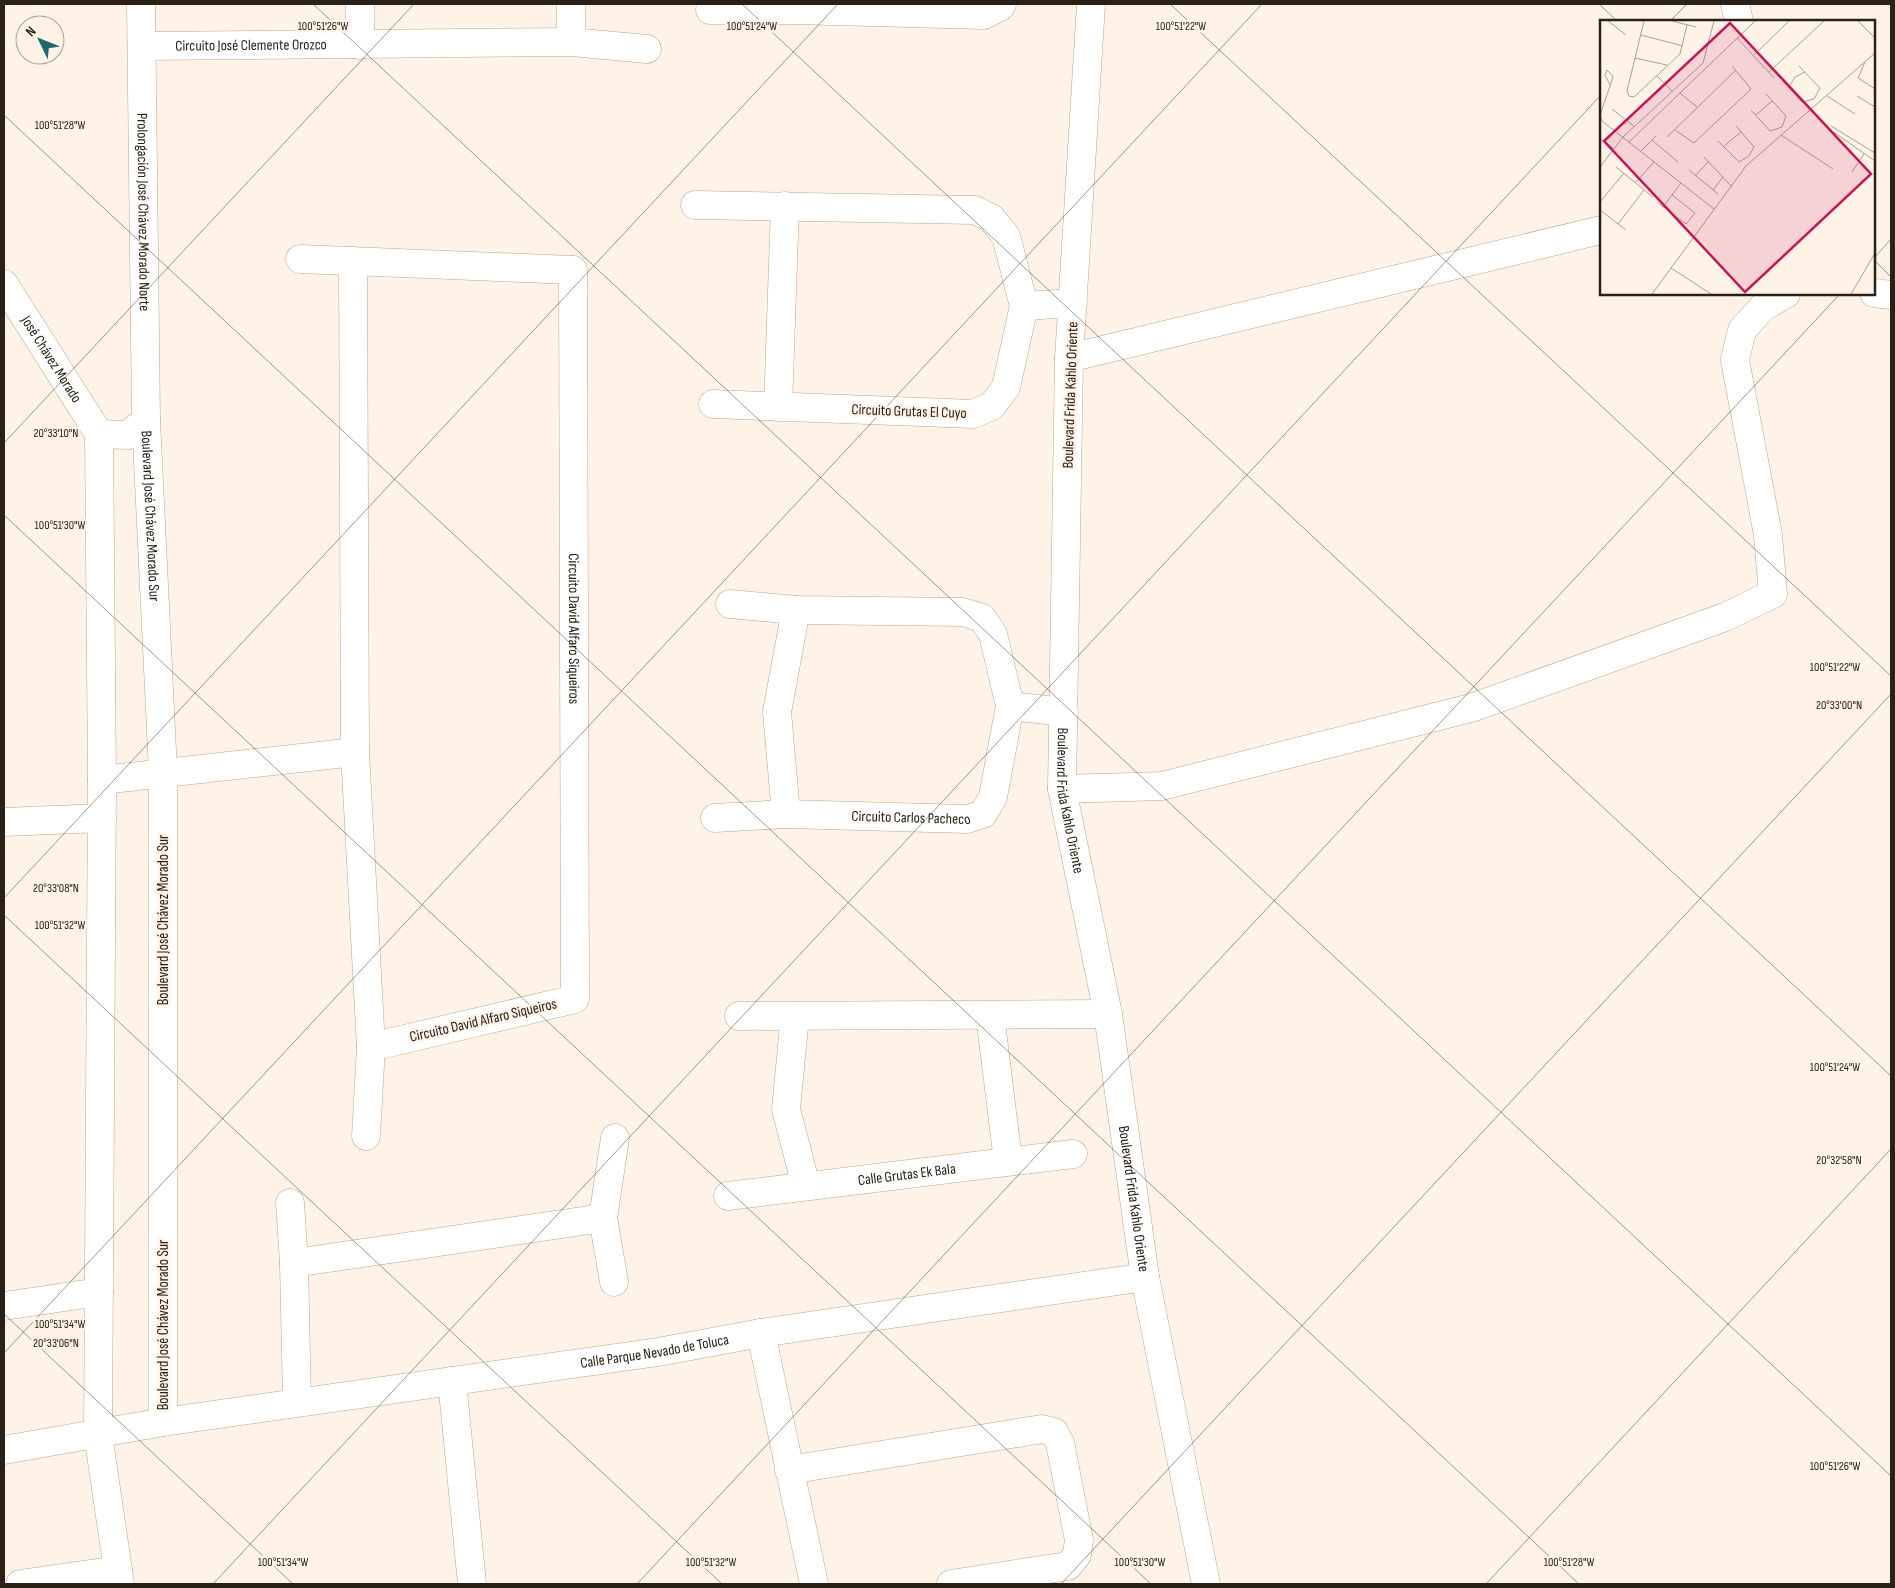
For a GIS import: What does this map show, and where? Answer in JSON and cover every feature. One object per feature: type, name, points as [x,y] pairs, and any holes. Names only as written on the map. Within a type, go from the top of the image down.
[{"type":"street","name":"Prolongación José Chávez Morado Norte","points":[[142,4],[146,420]]},
{"type":"street","points":[[360,4],[360,45]]},
{"type":"street","points":[[570,42],[571,4]]},
{"type":"street","points":[[710,10],[792,7],[984,15],[1000,7],[1002,4]]},
{"type":"street","name":"Boulevard Frida Kahlo Oriente","points":[[1091,4],[1069,358],[1062,789],[1108,1014],[1145,1278],[1206,1584]]},
{"type":"street","points":[[1736,4],[1740,20]]},
{"type":"street","name":"Circuito José Clemente Orozco","points":[[142,46],[570,42],[647,49]]},
{"type":"street","name":"Circuito Grutas El Cuyo","points":[[695,205],[975,210],[991,218],[1006,236],[1024,306],[1006,387],[992,406],[974,414],[713,404]]},
{"type":"street","points":[[778,407],[785,206]]},
{"type":"street","points":[[1069,358],[1600,230]]},
{"type":"street","name":"Circuito David Alfaro Siqueiros","points":[[300,259],[573,270],[576,999],[371,1046]]},
{"type":"street","points":[[353,261],[355,752],[371,1046],[366,1136]]},
{"type":"street","name":"José Chávez Morado","points":[[4,284],[99,434]]},
{"type":"street","points":[[1875,293],[1891,295]]},
{"type":"street","points":[[1062,789],[1162,786],[1471,708],[1725,616],[1773,594],[1768,535],[1735,360],[1742,330],[1763,307],[1784,295]]},
{"type":"street","points":[[1024,306],[1073,303]]},
{"type":"street","points":[[20,1584],[119,1577],[98,1434],[102,818],[99,434],[128,435],[146,420]]},
{"type":"street","name":"Boulevard José Chávez Morado Sur","points":[[146,420],[164,772],[163,1422]]},
{"type":"street","name":"Circuito Carlos Pacheco","points":[[715,818],[786,814],[967,819],[982,814],[993,797],[1010,706],[993,634],[982,618],[963,612],[796,610],[730,604]]},
{"type":"street","points":[[786,814],[777,712],[796,610]]},
{"type":"street","points":[[1010,706],[1064,712]]},
{"type":"street","points":[[102,780],[355,752]]},
{"type":"street","points":[[4,822],[102,818]]},
{"type":"street","points":[[738,1016],[1108,1014]]},
{"type":"street","points":[[990,1015],[1008,1161]]},
{"type":"street","points":[[795,1016],[786,1109],[806,1186]]},
{"type":"street","points":[[614,1282],[603,1218],[615,1138]]},
{"type":"street","name":"Calle Grutas Ek Bala","points":[[728,1196],[1072,1154]]},
{"type":"street","points":[[290,1203],[294,1262],[297,1402]]},
{"type":"street","points":[[294,1262],[603,1218]]},
{"type":"street","name":"Calle Parque Nevado de Toluca","points":[[4,1450],[163,1422],[658,1352],[761,1333],[1145,1278]]},
{"type":"street","points":[[4,1306],[99,1292]]},
{"type":"street","points":[[761,1333],[814,1584]]},
{"type":"street","points":[[452,1380],[472,1584]]},
{"type":"street","points":[[790,1470],[1042,1429],[1054,1432],[1060,1443],[1079,1540],[1077,1556],[1068,1566],[951,1584]]}]
